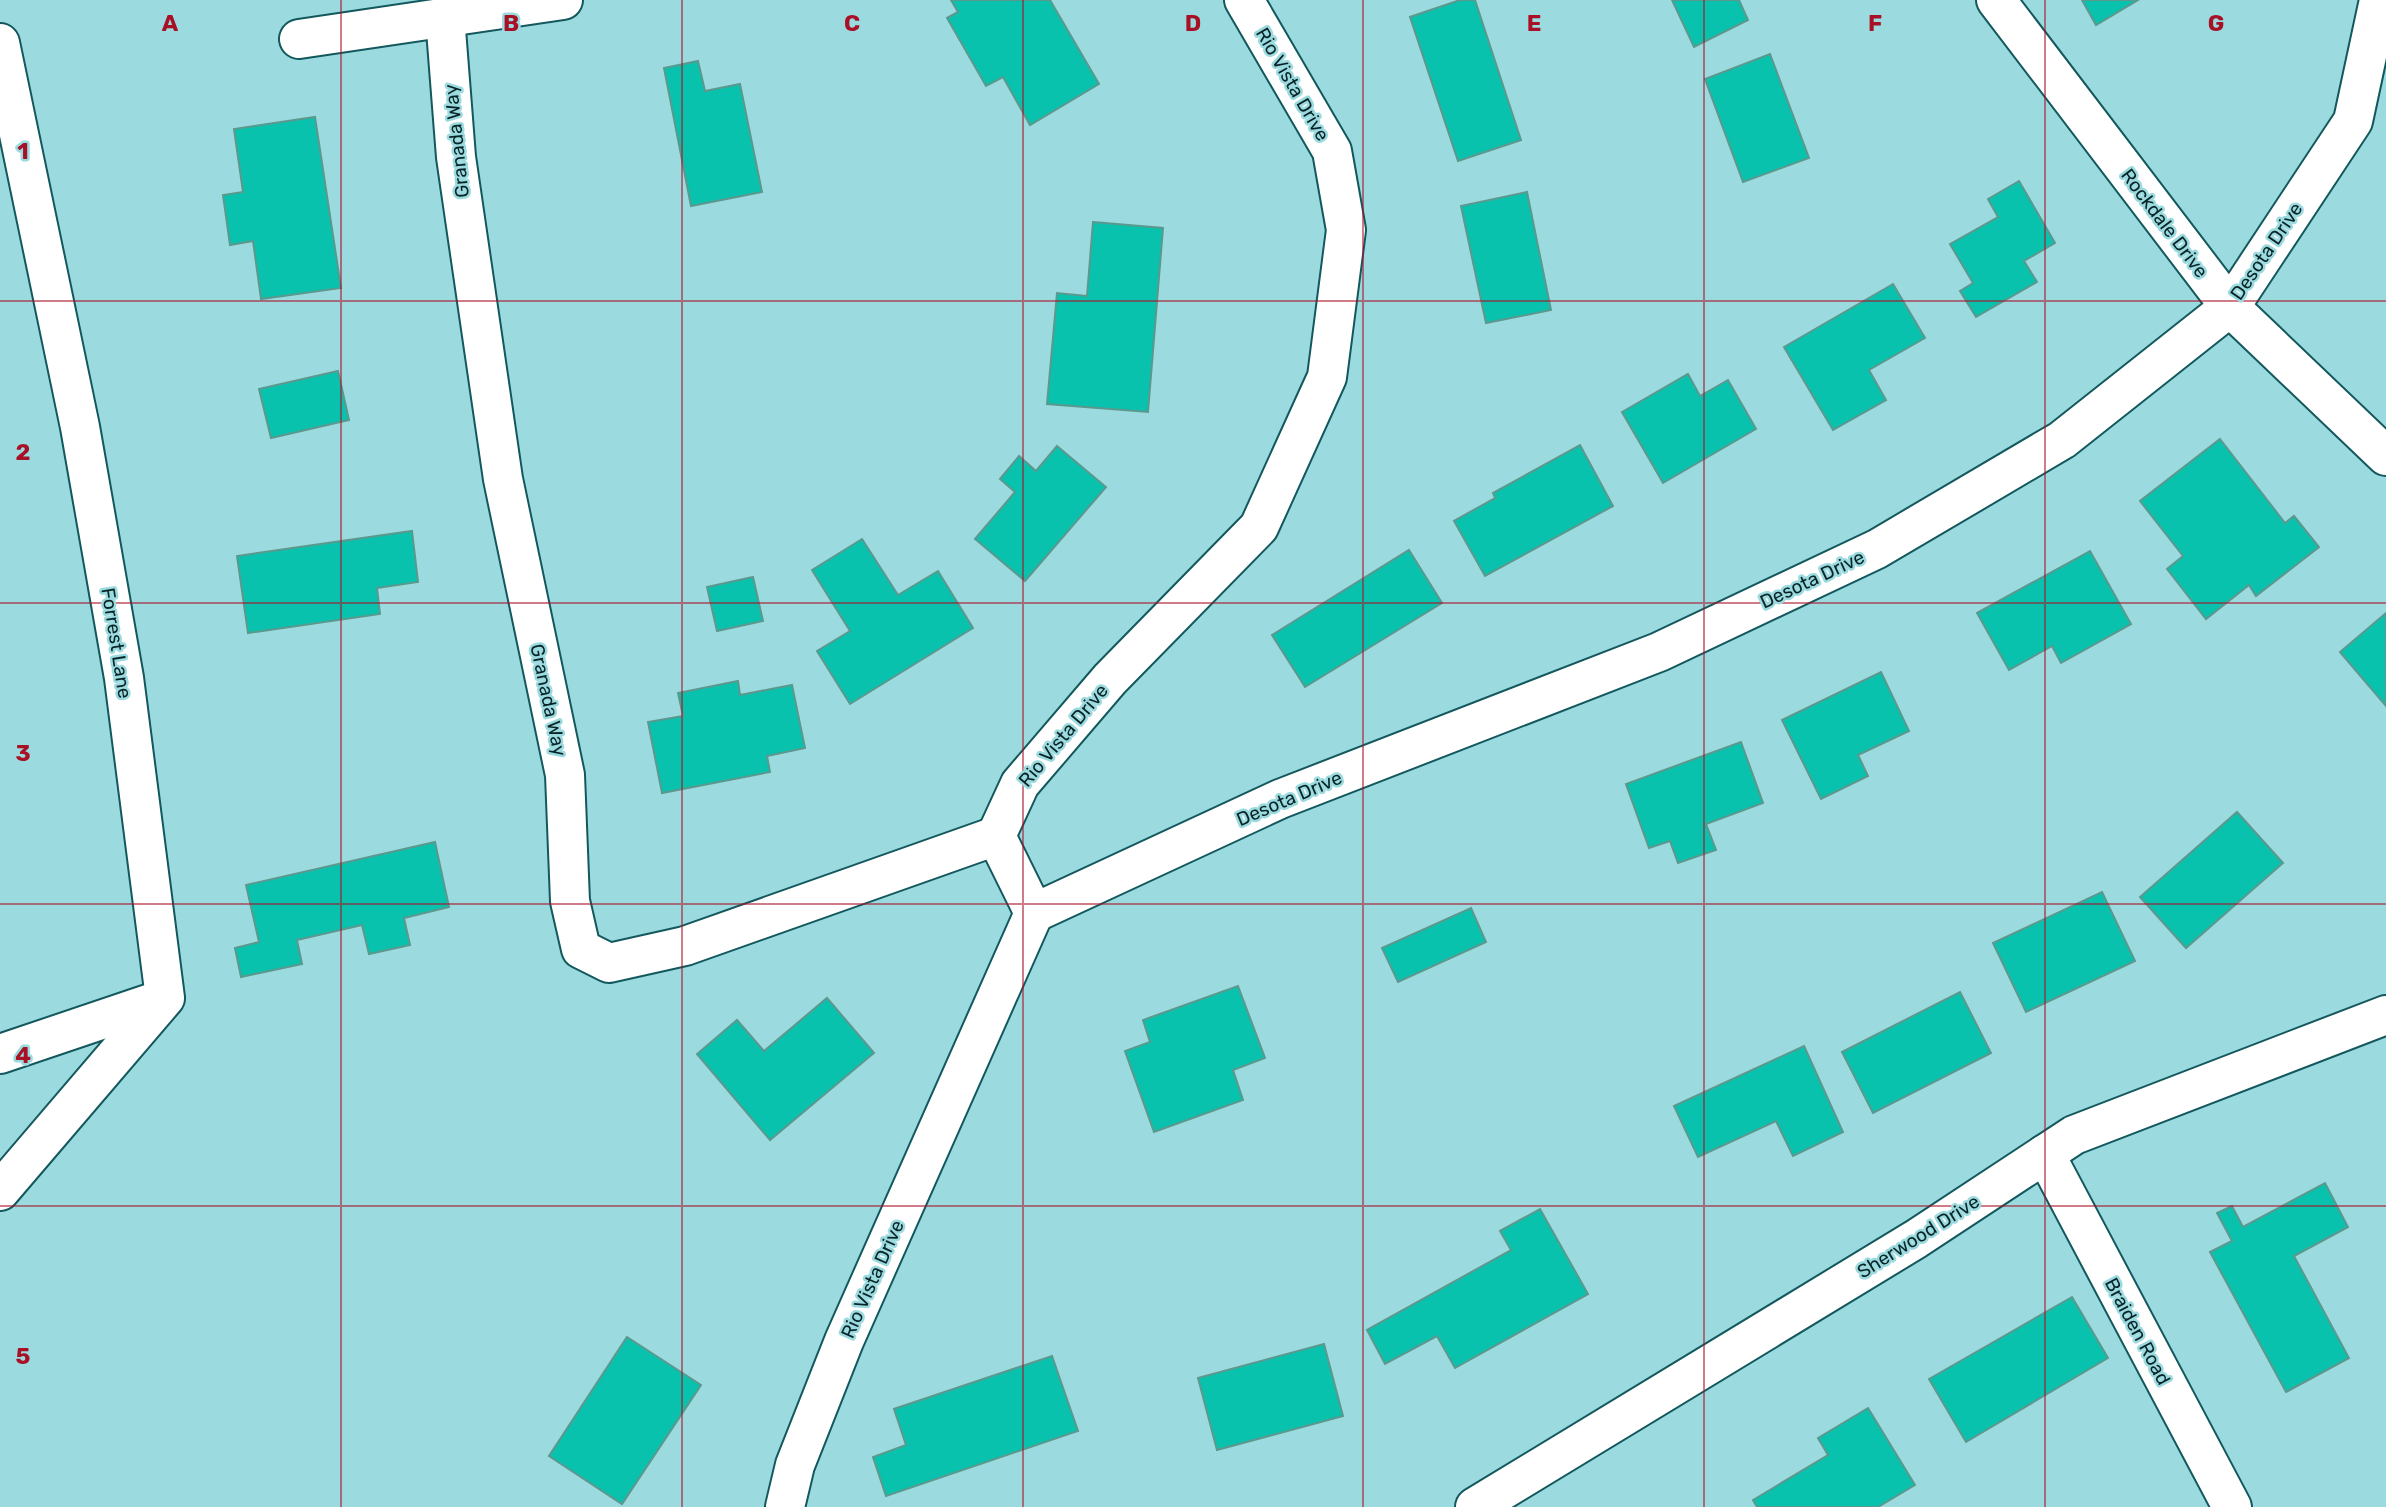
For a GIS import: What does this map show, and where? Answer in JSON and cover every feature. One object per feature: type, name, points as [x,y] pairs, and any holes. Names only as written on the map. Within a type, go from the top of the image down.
[{"type":"street","points":[[299,39],[563,0]]},
{"type":"street","name":"Rio Vista Drive","points":[[996,836],[1020,784],[1110,679],[1259,527],[1327,377],[1346,230],[1332,151],[1244,0]]},
{"type":"street","name":"Rockdale Drive","points":[[1996,0],[2230,307],[2386,456]]},
{"type":"street","name":"Desota Drive","points":[[1034,913],[1280,799],[1659,652],[1877,549],[2062,440],[2230,307],[2353,121],[2379,0]]},
{"type":"street","name":"Granada Way","points":[[445,17],[460,184],[503,479],[565,775],[570,901],[581,949],[608,963],[685,946],[996,836]]},
{"type":"street","name":"Forrest Lane","points":[[0,43],[80,427],[124,678],[165,998]]},
{"type":"street","points":[[996,836],[1034,913]]},
{"type":"street","name":"Rio Vista Drive","points":[[785,1507],[795,1465],[844,1341],[1034,913]]},
{"type":"street","points":[[0,1054],[165,998]]},
{"type":"street","points":[[0,1191],[165,998]]},
{"type":"street","name":"Sherwood Drive","points":[[1475,1507],[1916,1239],[2074,1135],[2386,1016]]},
{"type":"street","name":"Braiden Road","points":[[2045,1154],[2232,1507]]},
{"type":"building","points":[[951,0],[1050,0],[1099,84],[1030,125],[1003,77],[986,86],[947,18],[958,12]]},
{"type":"building","points":[[1460,0],[1475,0],[1521,140],[1458,161],[1410,17]]},
{"type":"building","points":[[1672,0],[1739,0],[1748,20],[1694,47]]},
{"type":"building","points":[[2082,0],[2138,0],[2096,25]]},
{"type":"building","points":[[1770,54],[1809,158],[1743,182],[1705,79]]},
{"type":"building","points":[[698,61],[705,91],[740,84],[762,192],[691,206],[664,68]]},
{"type":"building","points":[[315,117],[341,288],[261,299],[253,241],[230,245],[223,195],[243,192],[234,129]]},
{"type":"building","points":[[2019,181],[2055,243],[2024,261],[2037,282],[1976,317],[1960,291],[1973,283],[1950,244],[1998,217],[1988,199]]},
{"type":"building","points":[[1527,192],[1551,310],[1486,323],[1461,206]]},
{"type":"building","points":[[1093,222],[1163,228],[1148,412],[1047,404],[1057,293],[1087,296]]},
{"type":"building","points":[[1893,284],[1925,338],[1869,370],[1886,400],[1833,430],[1784,347]]},
{"type":"building","points":[[338,371],[349,420],[271,438],[259,389]]},
{"type":"building","points":[[1688,374],[1700,396],[1728,380],[1756,429],[1663,483],[1622,412]]},
{"type":"building","points":[[2220,439],[2285,523],[2294,516],[2319,547],[2256,596],[2249,585],[2206,619],[2167,569],[2183,556],[2140,501]]},
{"type":"building","points":[[1580,445],[1613,506],[1485,576],[1454,521],[1495,498],[1493,493]]},
{"type":"building","points":[[1057,446],[1106,487],[1025,581],[975,539],[1015,492],[1000,479],[1019,456],[1036,471]]},
{"type":"building","points":[[412,531],[418,582],[377,588],[380,614],[248,633],[237,556]]},
{"type":"building","points":[[862,539],[898,595],[938,571],[973,628],[850,704],[817,651],[850,631],[812,570]]},
{"type":"building","points":[[1409,550],[1442,603],[1305,687],[1272,635]]},
{"type":"building","points":[[2090,551],[2131,624],[2061,663],[2052,646],[2009,670],[1977,613]]},
{"type":"building","points":[[753,577],[763,621],[717,631],[707,587]]},
{"type":"building","points":[[2386,613],[2386,706],[2340,652]]},
{"type":"building","points":[[1881,672],[1909,731],[1858,755],[1868,776],[1821,799],[1782,720]]},
{"type":"building","points":[[738,681],[740,695],[792,685],[805,748],[767,756],[770,772],[662,793],[648,722],[683,716],[678,693]]},
{"type":"building","points":[[1741,742],[1763,803],[1706,824],[1716,850],[1678,863],[1670,841],[1649,848],[1626,784]]},
{"type":"building","points":[[2237,812],[2283,863],[2186,948],[2140,897]]},
{"type":"building","points":[[435,842],[449,907],[404,918],[410,945],[369,954],[362,925],[297,940],[302,964],[241,977],[235,948],[259,942],[246,885]]},
{"type":"building","points":[[2102,892],[2135,961],[2026,1012],[1993,943]]},
{"type":"building","points":[[1471,908],[1486,942],[1398,982],[1382,948]]},
{"type":"building","points":[[1238,986],[1265,1058],[1233,1070],[1243,1100],[1154,1132],[1125,1051],[1150,1042],[1143,1020]]},
{"type":"building","points":[[1960,992],[1991,1053],[1873,1113],[1842,1052]]},
{"type":"building","points":[[827,998],[874,1053],[770,1140],[697,1054],[737,1020],[764,1051]]},
{"type":"building","points":[[1804,1046],[1843,1132],[1793,1156],[1776,1121],[1698,1157],[1674,1106]]},
{"type":"building","points":[[2325,1183],[2348,1227],[2294,1256],[2349,1358],[2286,1392],[2210,1252],[2232,1241],[2217,1213],[2232,1206],[2243,1227]]},
{"type":"building","points":[[1540,1209],[1588,1294],[1455,1368],[1437,1336],[1385,1364],[1367,1330],[1511,1250],[1500,1231]]},
{"type":"building","points":[[2072,1297],[2108,1358],[1966,1442],[1929,1379]]},
{"type":"building","points":[[627,1337],[701,1385],[622,1504],[549,1456]]},
{"type":"building","points":[[1324,1344],[1343,1416],[1217,1450],[1198,1378]]},
{"type":"building","points":[[1052,1356],[1078,1431],[886,1496],[873,1457],[906,1445],[894,1409]]},
{"type":"building","points":[[1868,1408],[1915,1485],[1878,1507],[1757,1507],[1753,1500],[1828,1455],[1818,1438]]}]
